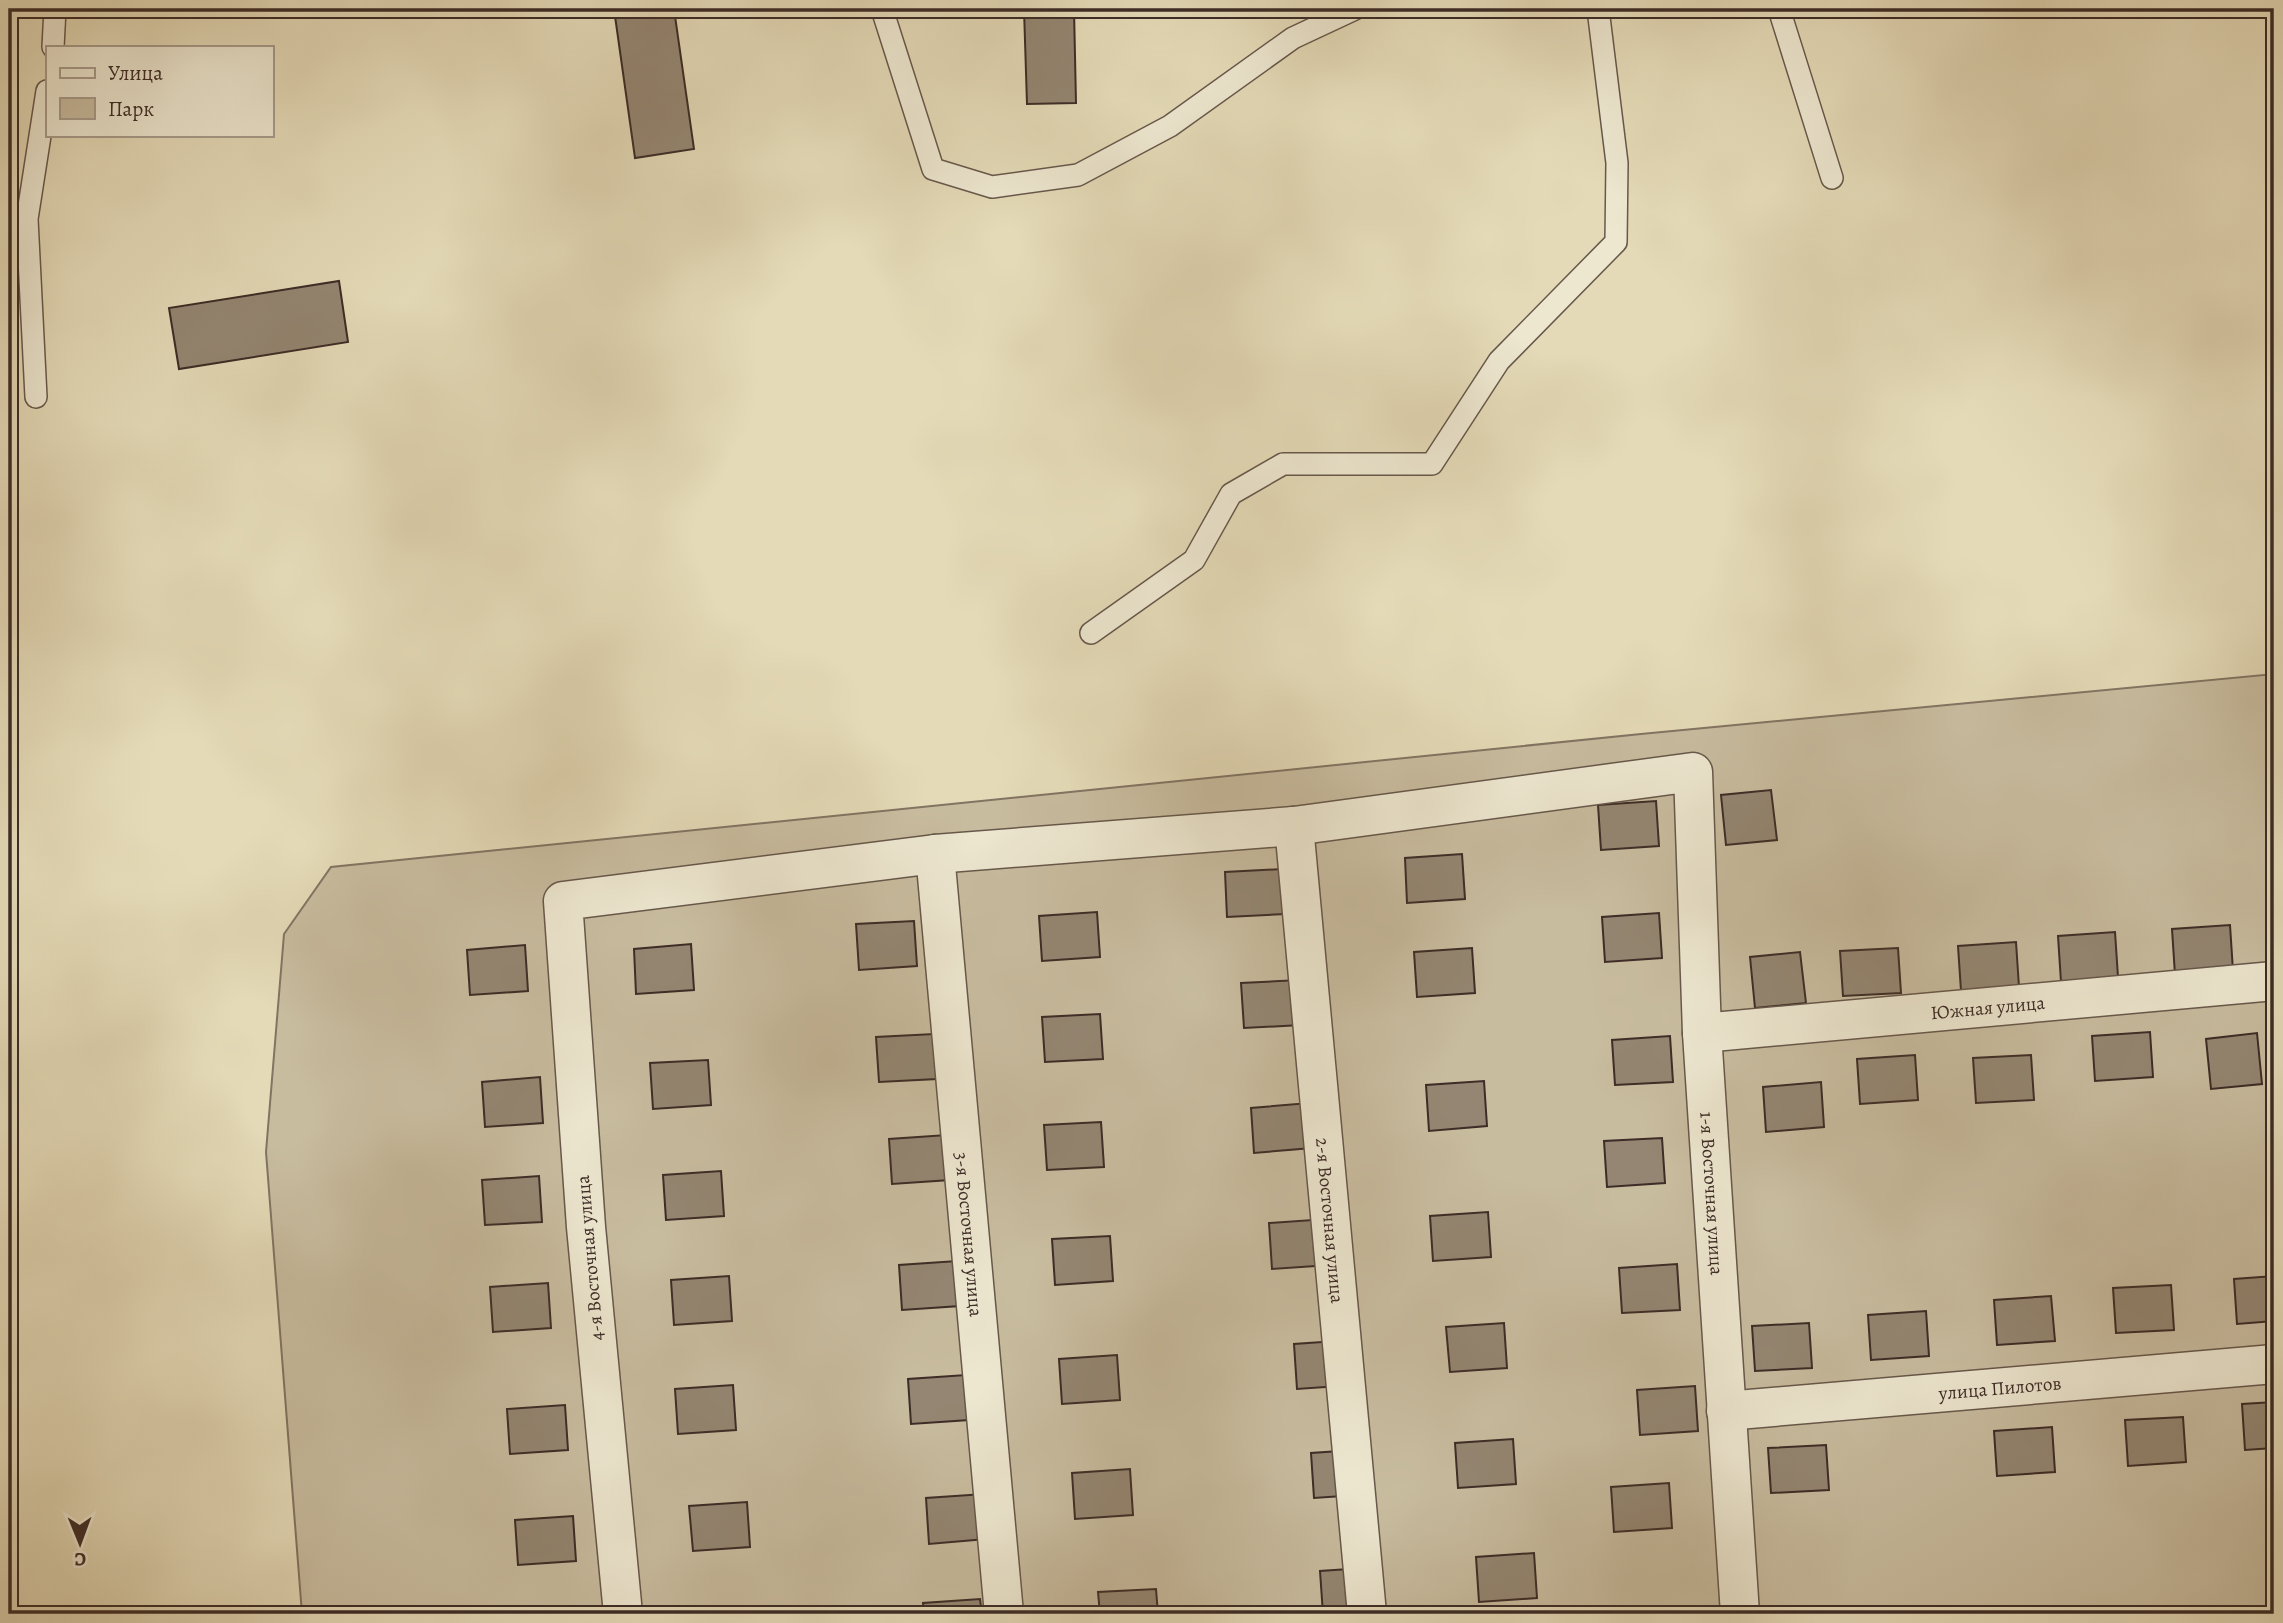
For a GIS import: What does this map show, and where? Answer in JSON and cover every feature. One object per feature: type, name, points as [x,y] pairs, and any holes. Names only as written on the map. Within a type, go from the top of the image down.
[{"type":"street","name":"1-я Восточная улица","points":[[1294,826],[1693,772],[1702,1033],[1740,1614]]},
{"type":"street","points":[[935,854],[1294,826]]},
{"type":"street","name":"2-я Восточная улица","points":[[1294,826],[1367,1614]]},
{"type":"street","name":"4-я Восточная улица","points":[[623,1614],[586,1227],[563,901],[935,854]]},
{"type":"street","name":"3-я Восточная улица","points":[[935,854],[1004,1614]]},
{"type":"street","name":"Южная улица","points":[[1702,1033],[2274,981]]},
{"type":"street","name":"улица Пилотов","points":[[1726,1411],[2274,1364]]},
{"type":"lane","points":[[53,46],[55,9]]},
{"type":"lane","points":[[882,9],[933,169],[992,187],[1077,175],[1170,126],[1293,38],[1355,9]]},
{"type":"lane","points":[[1091,633],[1195,560],[1231,494],[1283,464],[1432,464],[1499,361],[1616,242],[1617,163],[1598,9]]},
{"type":"lane","points":[[1779,9],[1832,178]]},
{"type":"lane","points":[[36,397],[18,220],[46,95]]},
{"type":"green space","points":[[2274,674],[2274,1614],[302,1614],[266,1152],[284,934],[331,867],[1641,734]]},
{"type":"building","points":[[614,9],[674,9],[694,149],[635,158]]},
{"type":"building","points":[[1024,9],[1074,9],[1076,103],[1027,104]]},
{"type":"building","points":[[339,281],[348,342],[179,369],[169,308]]},
{"type":"building","points":[[1771,790],[1777,840],[1726,845],[1721,795]]},
{"type":"building","points":[[1656,801],[1659,846],[1601,850],[1598,805]]},
{"type":"building","points":[[1462,854],[1465,899],[1407,903],[1405,858]]},
{"type":"building","points":[[1282,869],[1285,914],[1227,917],[1225,872]]},
{"type":"building","points":[[1097,912],[1100,957],[1042,961],[1039,916]]},
{"type":"building","points":[[1659,913],[1662,958],[1605,962],[1602,917]]},
{"type":"building","points":[[914,921],[917,966],[859,970],[856,924]]},
{"type":"building","points":[[2230,925],[2233,971],[2175,975],[2172,929]]},
{"type":"building","points":[[2115,932],[2118,977],[2061,982],[2058,936]]},
{"type":"building","points":[[2016,942],[2019,987],[1961,991],[1958,946]]},
{"type":"building","points":[[691,944],[694,990],[636,994],[634,949]]},
{"type":"building","points":[[525,945],[528,991],[470,995],[467,950]]},
{"type":"building","points":[[1472,948],[1475,993],[1417,997],[1414,952]]},
{"type":"building","points":[[1898,948],[1901,993],[1843,996],[1840,951]]},
{"type":"building","points":[[1800,952],[1806,1003],[1755,1008],[1750,957]]},
{"type":"building","points":[[1299,980],[1301,1025],[1244,1028],[1241,983]]},
{"type":"building","points":[[1100,1014],[1103,1059],[1045,1062],[1042,1017]]},
{"type":"building","points":[[2150,1032],[2153,1077],[2095,1081],[2092,1036]]},
{"type":"building","points":[[2257,1033],[2262,1084],[2211,1089],[2206,1039]]},
{"type":"building","points":[[934,1034],[937,1079],[879,1082],[876,1037]]},
{"type":"building","points":[[1670,1036],[1673,1082],[1615,1085],[1612,1040]]},
{"type":"building","points":[[1915,1055],[1918,1100],[1860,1104],[1857,1059]]},
{"type":"building","points":[[2031,1055],[2034,1100],[1976,1103],[1973,1058]]},
{"type":"building","points":[[708,1060],[711,1105],[653,1109],[650,1063]]},
{"type":"building","points":[[540,1077],[543,1123],[485,1127],[482,1082]]},
{"type":"building","points":[[1484,1081],[1487,1126],[1429,1131],[1426,1085]]},
{"type":"building","points":[[1821,1082],[1824,1127],[1766,1132],[1763,1087]]},
{"type":"building","points":[[1309,1103],[1312,1148],[1254,1153],[1251,1108]]},
{"type":"building","points":[[1101,1122],[1104,1167],[1047,1170],[1044,1125]]},
{"type":"building","points":[[947,1135],[950,1180],[892,1184],[889,1139]]},
{"type":"building","points":[[1662,1138],[1665,1183],[1607,1187],[1604,1141]]},
{"type":"building","points":[[721,1171],[724,1216],[666,1220],[663,1175]]},
{"type":"building","points":[[539,1176],[542,1222],[485,1225],[482,1180]]},
{"type":"building","points":[[1488,1212],[1491,1257],[1433,1261],[1430,1216]]},
{"type":"building","points":[[1327,1219],[1330,1265],[1272,1269],[1269,1223]]},
{"type":"building","points":[[1110,1236],[1113,1281],[1055,1285],[1052,1239]]},
{"type":"building","points":[[957,1261],[960,1306],[902,1310],[899,1265]]},
{"type":"building","points":[[1677,1264],[1680,1310],[1622,1313],[1619,1268]]},
{"type":"building","points":[[729,1276],[732,1321],[674,1325],[671,1280]]},
{"type":"building","points":[[2274,1276],[2274,1321],[2237,1324],[2234,1279]]},
{"type":"building","points":[[548,1283],[551,1328],[493,1332],[490,1287]]},
{"type":"building","points":[[2171,1285],[2174,1330],[2116,1333],[2113,1288]]},
{"type":"building","points":[[2051,1296],[2055,1341],[1997,1345],[1994,1300]]},
{"type":"building","points":[[1926,1311],[1929,1356],[1871,1360],[1868,1315]]},
{"type":"building","points":[[1504,1323],[1507,1368],[1450,1372],[1446,1327]]},
{"type":"building","points":[[1809,1323],[1812,1368],[1755,1371],[1752,1326]]},
{"type":"building","points":[[1351,1340],[1354,1385],[1297,1389],[1294,1344]]},
{"type":"building","points":[[1117,1355],[1120,1400],[1062,1404],[1059,1359]]},
{"type":"building","points":[[966,1375],[969,1420],[911,1424],[908,1379]]},
{"type":"building","points":[[733,1385],[736,1430],[678,1434],[675,1389]]},
{"type":"building","points":[[1695,1386],[1698,1431],[1640,1435],[1637,1390]]},
{"type":"building","points":[[2274,1402],[2274,1448],[2245,1450],[2242,1404]]},
{"type":"building","points":[[565,1405],[568,1450],[510,1454],[507,1409]]},
{"type":"building","points":[[2183,1417],[2186,1462],[2128,1466],[2125,1420]]},
{"type":"building","points":[[2052,1427],[2055,1472],[1997,1476],[1994,1431]]},
{"type":"building","points":[[1513,1439],[1516,1484],[1458,1488],[1455,1443]]},
{"type":"building","points":[[1826,1445],[1829,1490],[1771,1493],[1768,1448]]},
{"type":"building","points":[[1369,1449],[1372,1494],[1314,1498],[1311,1453]]},
{"type":"building","points":[[1130,1469],[1133,1515],[1075,1519],[1072,1473]]},
{"type":"building","points":[[1669,1483],[1672,1528],[1614,1532],[1611,1487]]},
{"type":"building","points":[[984,1494],[986,1539],[929,1544],[926,1498]]},
{"type":"building","points":[[747,1502],[750,1547],[693,1551],[689,1506]]},
{"type":"building","points":[[573,1516],[576,1561],[518,1565],[515,1520]]},
{"type":"building","points":[[1534,1553],[1537,1598],[1479,1602],[1476,1557]]},
{"type":"building","points":[[1378,1567],[1353,1614],[1323,1614],[1320,1571]]},
{"type":"building","points":[[1156,1589],[1158,1614],[1100,1614],[1098,1592]]},
{"type":"building","points":[[980,1599],[982,1614],[924,1614],[923,1603]]}]
